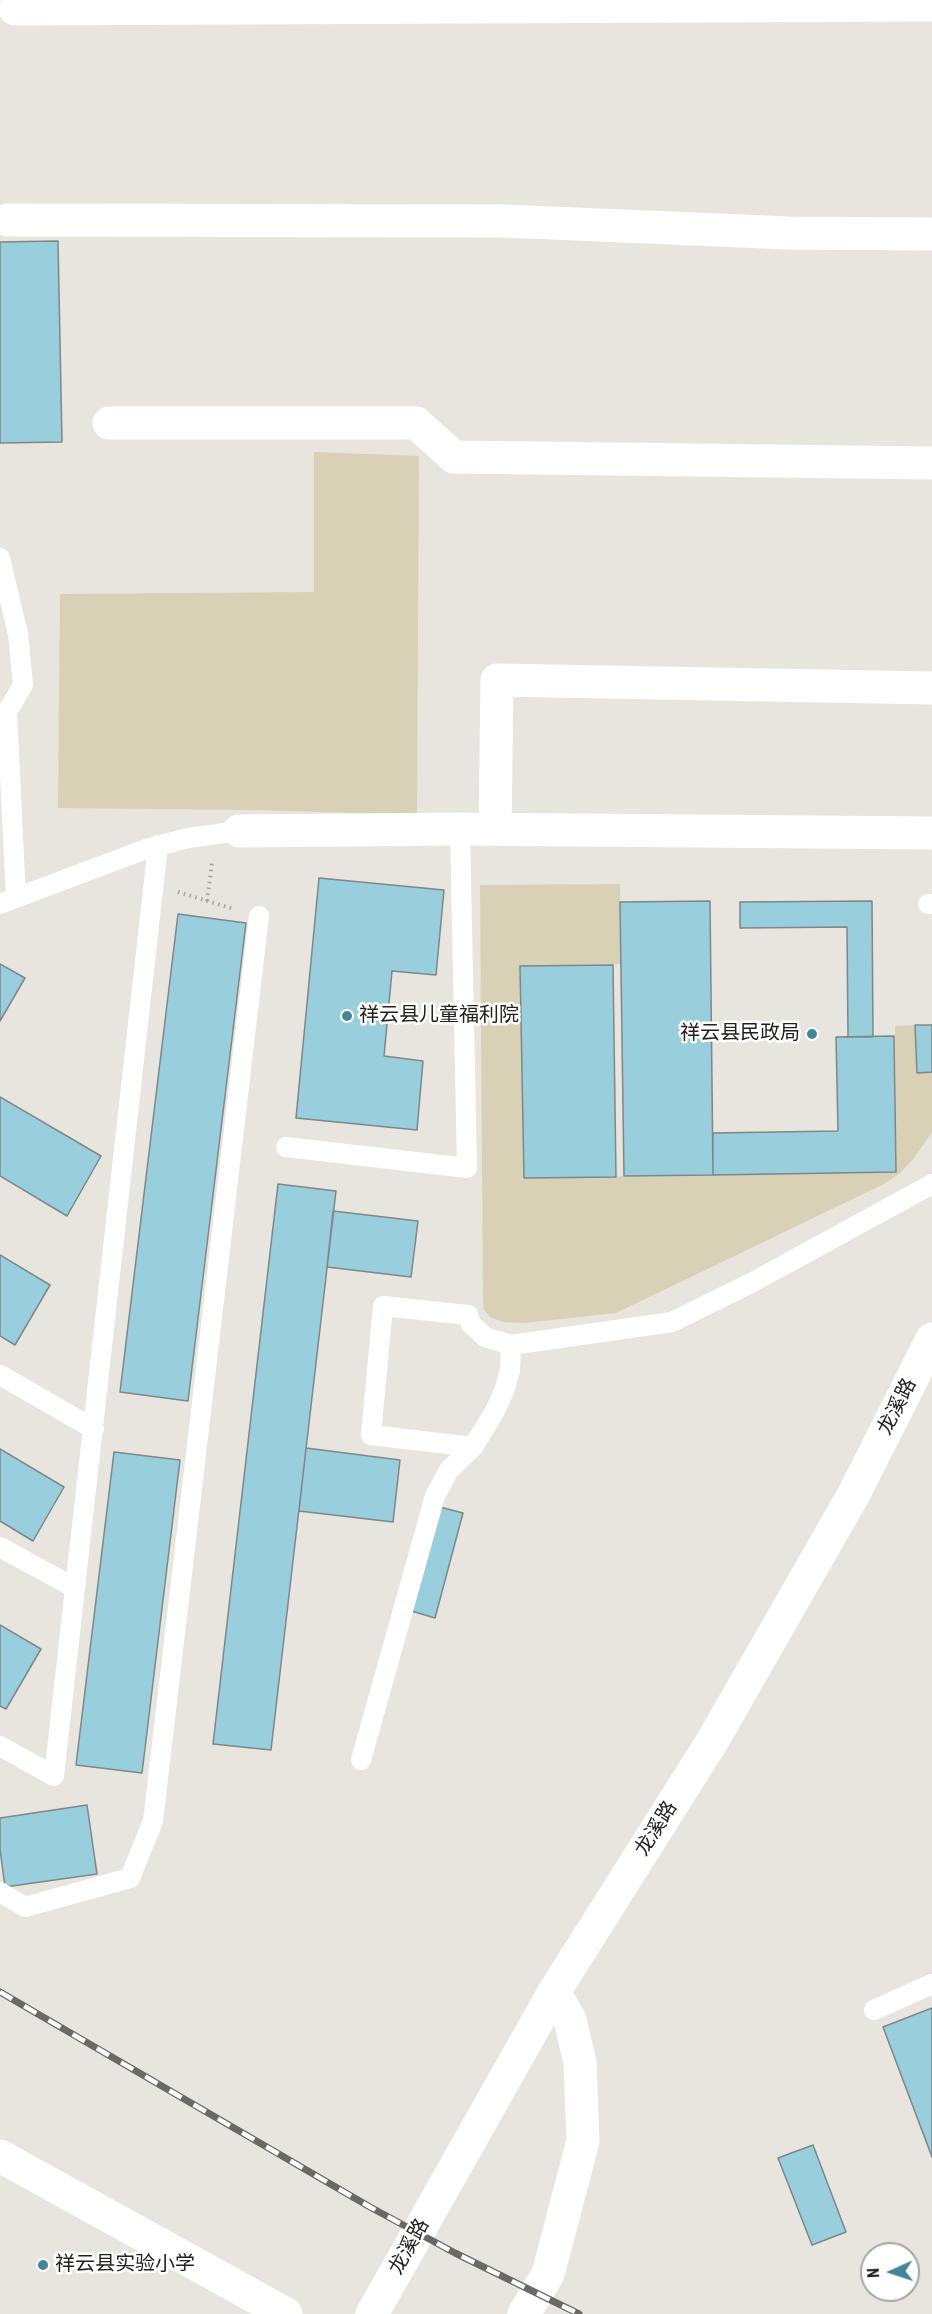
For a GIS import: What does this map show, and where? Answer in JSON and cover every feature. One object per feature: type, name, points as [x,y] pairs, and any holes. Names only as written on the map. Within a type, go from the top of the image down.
[{"type":"street","points":[[15,9],[249,4],[916,4]]},
{"type":"street","points":[[8,220],[504,221],[789,232],[932,234]]},
{"type":"street","points":[[109,423],[416,423],[454,457],[932,463]]},
{"type":"street","points":[[495,829],[497,680],[932,688]]},
{"type":"street","points":[[228,833],[495,829],[932,833]]},
{"type":"street","name":"龙溪路","points":[[372,2314],[554,1992],[719,1730],[855,1492],[932,1339]]},
{"type":"street","points":[[524,2314],[548,2274],[583,2141],[580,2062],[570,2020],[554,1992]]},
{"type":"street","points":[[0,2156],[286,2314]]},
{"type":"lane","points":[[0,558],[18,634],[23,685],[4,715],[8,901],[158,846],[188,838],[228,833]]},
{"type":"lane","points":[[286,1147],[467,1168],[460,829]]},
{"type":"lane","points":[[0,1746],[54,1776],[158,846]]},
{"type":"lane","points":[[0,1893],[25,1907],[130,1878],[153,1821],[259,916]]},
{"type":"lane","points":[[473,1446],[371,1435],[383,1306],[468,1315],[471,1324],[485,1337],[511,1345],[672,1322],[753,1282],[932,1184]]},
{"type":"lane","points":[[361,1760],[435,1496],[449,1470],[473,1446],[495,1411],[510,1370],[511,1345]]},
{"type":"lane","points":[[0,1375],[94,1429]]},
{"type":"lane","points":[[0,1547],[75,1588]]},
{"type":"lane","points":[[874,2010],[932,1984]]},
{"type":"path","points":[[207,901],[228,833]]},
{"type":"path","points":[[154,885],[259,916]]},
{"type":"shaded area","points":[[314,452],[419,456],[417,815],[257,810],[58,808],[60,594],[314,592]]},
{"type":"shaded area","points":[[620,884],[621,964],[520,966],[524,1178],[896,1172],[895,1026],[915,1025],[917,1073],[932,1072],[932,1132],[914,1158],[900,1173],[884,1184],[616,1313],[524,1323],[503,1322],[490,1317],[484,1310],[483,1301],[480,885]]},
{"type":"building","points":[[58,241],[62,442],[0,443],[0,242]]},
{"type":"building","name":"祥云县儿童福利院","points":[[319,878],[444,890],[436,975],[392,971],[384,1056],[423,1061],[417,1130],[296,1118]]},
{"type":"building","points":[[710,901],[713,1175],[624,1176],[620,902]]},
{"type":"building","points":[[872,901],[873,1037],[848,1037],[847,927],[740,928],[740,902]]},
{"type":"building","points":[[178,914],[246,923],[188,1401],[120,1392]]},
{"type":"building","points":[[0,964],[25,978],[0,1021]]},
{"type":"building","points":[[613,965],[616,1177],[524,1178],[520,966]]},
{"type":"building","points":[[915,1025],[932,1025],[932,1072],[917,1073]]},
{"type":"building","points":[[894,1036],[896,1172],[713,1175],[713,1133],[838,1131],[836,1037]]},
{"type":"building","points":[[0,1097],[101,1156],[67,1216],[0,1176]]},
{"type":"building","points":[[278,1184],[336,1191],[271,1750],[213,1744]]},
{"type":"building","points":[[333,1211],[418,1221],[411,1277],[327,1267]]},
{"type":"building","points":[[0,1255],[50,1285],[15,1345],[0,1336]]},
{"type":"building","points":[[306,1448],[400,1460],[393,1522],[299,1511]]},
{"type":"building","points":[[0,1449],[64,1487],[33,1541],[0,1521]]},
{"type":"building","points":[[114,1452],[180,1460],[142,1773],[76,1765]]},
{"type":"building","points":[[436,1506],[463,1513],[435,1618],[408,1610]]},
{"type":"building","points":[[0,1625],[41,1649],[6,1709],[0,1706]]},
{"type":"building","points":[[87,1805],[97,1874],[5,1887],[0,1849],[0,1818]]},
{"type":"building","points":[[932,2008],[932,2157],[883,2027]]},
{"type":"building","points":[[813,2145],[846,2232],[812,2245],[778,2158]]},
{"type":"railway","points":[[0,1992],[370,2207],[455,2253],[579,2314]]},
{"type":"place","name":"祥云县儿童福利院","points":[[347,1016]]},
{"type":"place","name":"祥云县民政局","points":[[812,1034]]},
{"type":"place","name":"祥云县实验小学","points":[[43,2265]]}]
